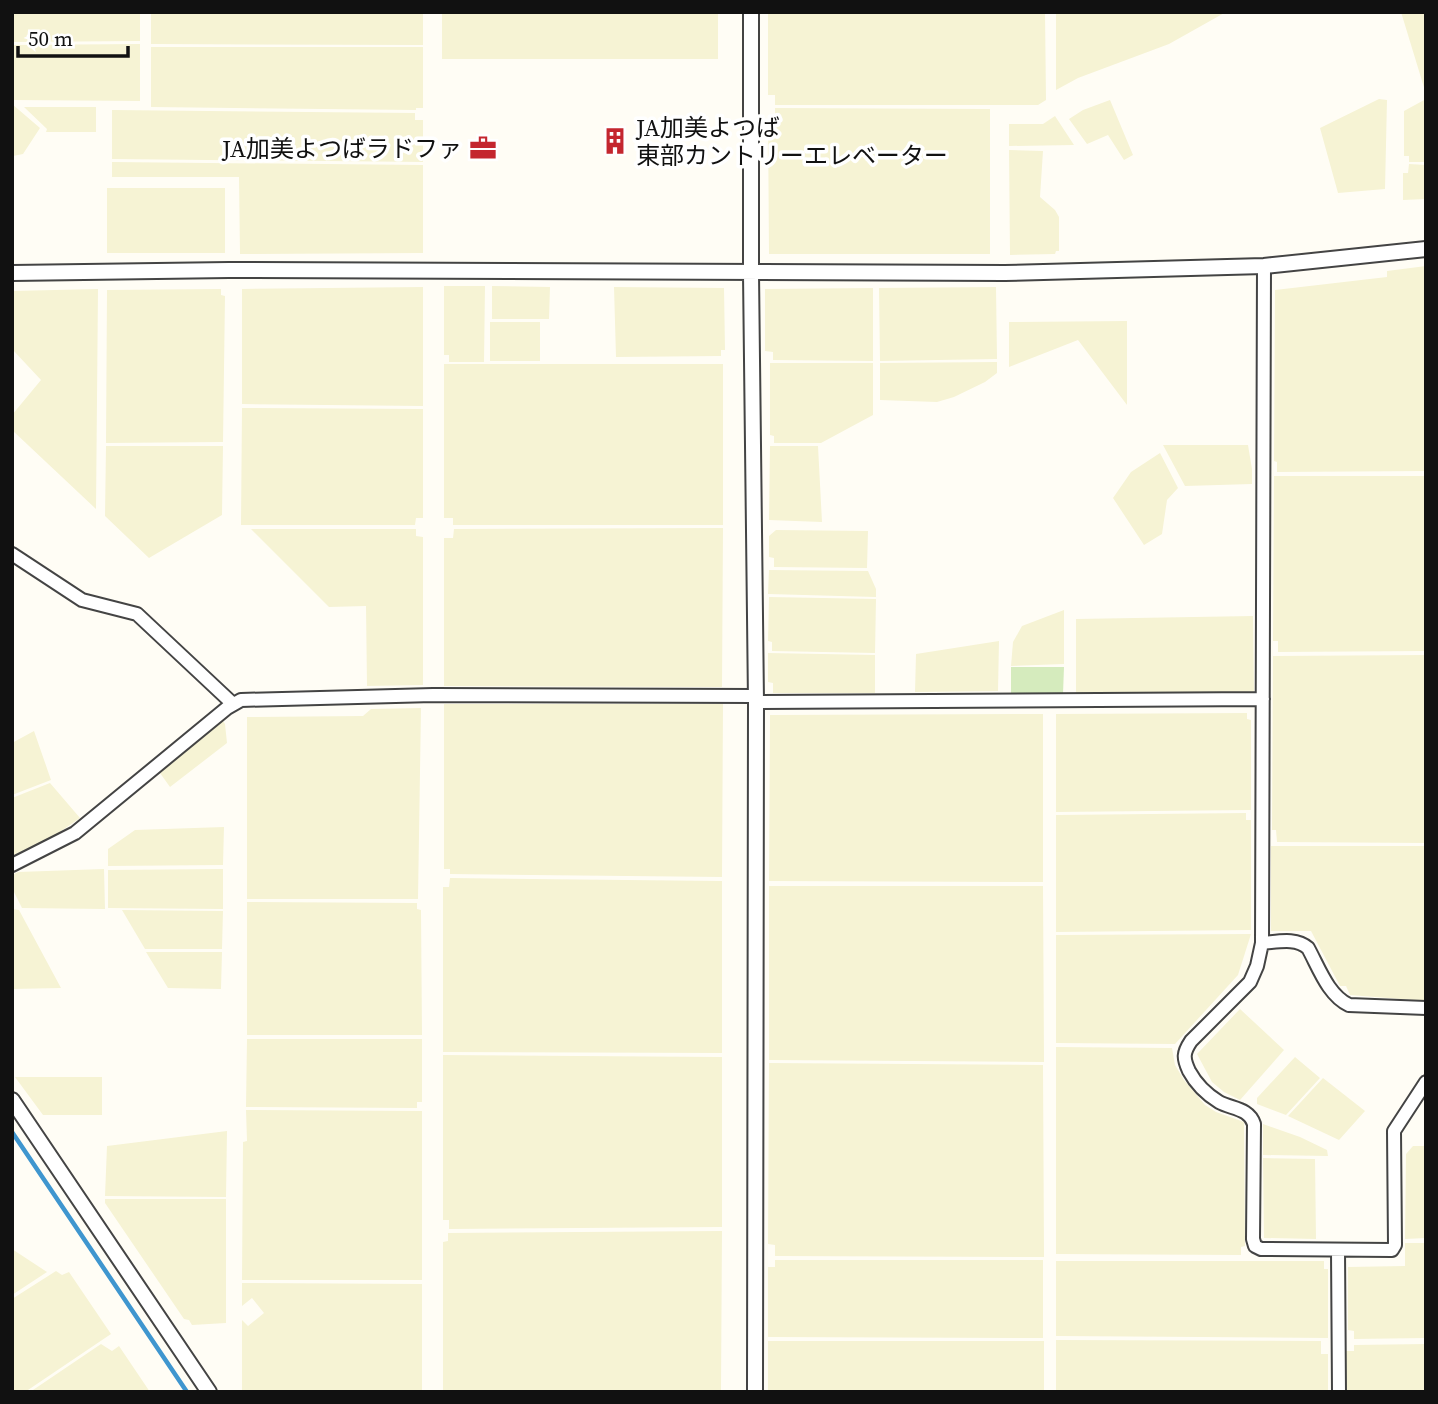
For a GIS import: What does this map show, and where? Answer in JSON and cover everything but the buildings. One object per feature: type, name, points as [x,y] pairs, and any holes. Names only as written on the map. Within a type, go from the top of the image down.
[{"type":"street","points":[[751,12],[747,697],[755,1392]]},
{"type":"street","points":[[12,273],[256,270],[1005,274],[1264,266],[1426,249]]},
{"type":"street","points":[[1264,266],[1262,943],[1250,982],[1191,1041],[1184,1052],[1184,1060],[1193,1079],[1205,1093],[1252,1116],[1255,1247],[1392,1250],[1395,1245],[1394,1131],[1426,1082]]},
{"type":"street","points":[[12,554],[82,600],[137,614],[233,704]]},
{"type":"street","points":[[12,865],[75,834],[241,700],[433,695],[1263,699]]},
{"type":"street","points":[[1262,943],[1303,943],[1333,994],[1339,1001],[1349,1005],[1426,1008]]},
{"type":"street","points":[[12,1100],[209,1392]]},
{"type":"street","points":[[1338,1250],[1339,1392]]},
{"type":"shaded area","points":[[12,12],[140,12],[140,41],[12,42]]},
{"type":"shaded area","points":[[151,12],[423,12],[423,45],[151,44]]},
{"type":"shaded area","points":[[442,12],[718,12],[718,59],[442,59]]},
{"type":"shaded area","points":[[768,12],[1045,12],[1046,100],[1038,105],[775,105],[775,95],[768,95]]},
{"type":"shaded area","points":[[1056,12],[1226,12],[1169,44],[1078,78],[1056,90]]},
{"type":"shaded area","points":[[1401,12],[1426,12],[1426,94]]},
{"type":"shaded area","points":[[140,44],[140,101],[12,100],[12,45]]},
{"type":"shaded area","points":[[151,47],[423,47],[423,108],[151,107]]},
{"type":"shaded area","points":[[1379,99],[1387,100],[1385,189],[1338,193],[1320,128]]},
{"type":"shaded area","points":[[1426,99],[1426,162],[1409,162],[1409,156],[1404,156],[1404,111]]},
{"type":"shaded area","points":[[1110,100],[1133,155],[1124,160],[1108,135],[1087,144],[1069,119],[1083,110]]},
{"type":"shaded area","points":[[12,104],[40,128],[23,154],[13,156]]},
{"type":"shaded area","points":[[24,107],[96,107],[96,132],[46,132],[47,129]]},
{"type":"shaded area","points":[[775,108],[990,109],[990,254],[769,254],[768,118],[775,117]]},
{"type":"shaded area","points":[[112,110],[415,113],[415,120],[423,120],[423,162],[112,159]]},
{"type":"shaded area","points":[[1055,116],[1074,145],[1009,146],[1009,124],[1043,124]]},
{"type":"shaded area","points":[[1009,150],[1043,151],[1040,197],[1059,217],[1059,251],[1055,254],[1010,255]]},
{"type":"shaded area","points":[[112,162],[423,165],[423,253],[240,254],[239,177],[112,177]]},
{"type":"shaded area","points":[[1409,164],[1426,165],[1426,199],[1403,200],[1403,173],[1408,173]]},
{"type":"shaded area","points":[[107,188],[225,188],[225,253],[107,253]]},
{"type":"shaded area","points":[[1426,266],[1426,471],[1277,472],[1277,462],[1274,461],[1275,290],[1387,277],[1387,271]]},
{"type":"shaded area","points":[[444,286],[485,286],[484,362],[449,362],[449,355],[444,355]]},
{"type":"shaded area","points":[[492,286],[550,287],[549,319],[492,319]]},
{"type":"shaded area","points":[[423,287],[423,406],[242,404],[242,289]]},
{"type":"shaded area","points":[[614,287],[724,288],[725,350],[721,350],[721,356],[616,357]]},
{"type":"shaded area","points":[[996,287],[997,359],[880,361],[879,288]]},
{"type":"shaded area","points":[[873,288],[873,361],[773,360],[773,352],[765,351],[765,289]]},
{"type":"shaded area","points":[[98,289],[96,509],[12,430],[12,415],[41,380],[12,349],[12,291]]},
{"type":"shaded area","points":[[221,289],[221,295],[225,296],[223,442],[106,443],[107,290]]},
{"type":"shaded area","points":[[1127,321],[1127,405],[1078,340],[1009,367],[1009,322]]},
{"type":"shaded area","points":[[490,322],[540,322],[540,361],[490,361]]},
{"type":"shaded area","points":[[997,362],[997,373],[954,397],[937,402],[880,400],[880,363]]},
{"type":"shaded area","points":[[770,363],[873,363],[873,415],[821,443],[774,443],[774,436],[770,435]]},
{"type":"shaded area","points":[[444,364],[723,364],[723,525],[453,525],[453,518],[444,518]]},
{"type":"shaded area","points":[[242,408],[423,409],[423,518],[416,518],[415,525],[241,525]]},
{"type":"shaded area","points":[[1163,445],[1248,445],[1252,484],[1185,486]]},
{"type":"shaded area","points":[[106,446],[223,446],[222,515],[149,558],[105,516]]},
{"type":"shaded area","points":[[770,446],[818,446],[822,522],[769,520]]},
{"type":"shaded area","points":[[1160,453],[1178,488],[1167,500],[1162,534],[1144,545],[1113,498],[1131,472]]},
{"type":"shaded area","points":[[1274,476],[1426,476],[1426,651],[1278,652],[1278,641],[1273,641]]},
{"type":"shaded area","points":[[723,528],[722,687],[444,686],[444,538],[453,538],[454,529]]},
{"type":"shaded area","points":[[251,529],[416,529],[416,536],[423,537],[423,685],[367,686],[366,606],[329,607]]},
{"type":"shaded area","points":[[776,530],[868,531],[867,568],[774,567],[774,558],[769,557],[769,536]]},
{"type":"shaded area","points":[[769,570],[868,571],[876,589],[876,597],[768,594]]},
{"type":"shaded area","points":[[769,597],[876,599],[875,653],[772,651],[772,642],[768,641]]},
{"type":"shaded area","points":[[1064,610],[1064,664],[1011,666],[1013,642],[1022,626]]},
{"type":"shaded area","points":[[1253,616],[1254,696],[1076,695],[1076,619]]},
{"type":"shaded area","points":[[999,641],[998,691],[915,692],[916,654]]},
{"type":"shaded area","points":[[768,653],[875,655],[875,693],[773,693],[773,683],[768,682]]},
{"type":"shaded area","points":[[1426,655],[1426,843],[1277,842],[1276,830],[1272,830],[1273,656]]},
{"type":"shaded area","points":[[444,704],[723,704],[722,877],[450,874],[450,869],[444,869]]},
{"type":"shaded area","points":[[421,708],[418,899],[247,899],[247,717],[363,716],[371,709]]},
{"type":"shaded area","points":[[1247,713],[1247,719],[1251,720],[1251,810],[1056,812],[1056,714]]},
{"type":"shaded area","points":[[1043,714],[1043,882],[769,881],[770,715]]},
{"type":"shaded area","points":[[223,721],[227,743],[170,787],[160,773]]},
{"type":"shaded area","points":[[34,731],[51,780],[12,795],[12,743]]},
{"type":"shaded area","points":[[50,783],[80,818],[57,834],[12,856],[12,798]]},
{"type":"shaded area","points":[[1246,813],[1246,820],[1251,820],[1251,930],[1056,932],[1056,815]]},
{"type":"shaded area","points":[[224,827],[223,865],[108,866],[108,849],[135,830]]},
{"type":"shaded area","points":[[1271,846],[1426,846],[1426,1001],[1350,995],[1346,986],[1340,986],[1311,931],[1271,931]]},
{"type":"shaded area","points":[[104,869],[105,909],[22,908],[12,888],[12,875],[18,872]]},
{"type":"shaded area","points":[[223,869],[223,909],[108,908],[108,870]]},
{"type":"shaded area","points":[[450,878],[722,881],[722,1053],[443,1052],[443,887],[449,887]]},
{"type":"shaded area","points":[[769,886],[1043,886],[1044,1062],[769,1060]]},
{"type":"shaded area","points":[[247,902],[417,903],[417,909],[421,910],[422,1035],[247,1035]]},
{"type":"shaded area","points":[[12,909],[19,910],[61,988],[12,989]]},
{"type":"shaded area","points":[[122,910],[223,911],[222,949],[145,949]]},
{"type":"shaded area","points":[[1251,934],[1238,975],[1175,1044],[1056,1043],[1056,935]]},
{"type":"shaded area","points":[[146,952],[222,952],[221,989],[168,988]]},
{"type":"shaded area","points":[[1240,1009],[1284,1050],[1240,1100],[1212,1082],[1197,1054]]},
{"type":"shaded area","points":[[247,1039],[422,1039],[422,1102],[417,1102],[417,1108],[246,1107]]},
{"type":"shaded area","points":[[1056,1047],[1172,1048],[1175,1065],[1205,1105],[1244,1122],[1245,1246],[1241,1247],[1241,1255],[1056,1254]]},
{"type":"shaded area","points":[[443,1055],[722,1057],[722,1227],[449,1229],[449,1220],[443,1220]]},
{"type":"shaded area","points":[[1295,1057],[1320,1078],[1286,1115],[1257,1104],[1257,1098]]},
{"type":"shaded area","points":[[769,1063],[1043,1065],[1044,1257],[775,1256],[775,1245],[768,1244]]},
{"type":"shaded area","points":[[15,1077],[102,1077],[102,1115],[43,1115]]},
{"type":"shaded area","points":[[1323,1078],[1365,1111],[1339,1140],[1288,1116]]},
{"type":"shaded area","points":[[246,1110],[422,1111],[422,1280],[242,1280],[243,1142],[247,1141]]},
{"type":"shaded area","points":[[1263,1124],[1327,1150],[1328,1156],[1263,1155]]},
{"type":"shaded area","points":[[227,1131],[226,1197],[105,1196],[107,1146]]},
{"type":"shaded area","points":[[1413,1146],[1426,1146],[1426,1238],[1405,1239],[1406,1154]]},
{"type":"shaded area","points":[[1263,1158],[1315,1159],[1316,1239],[1264,1238]]},
{"type":"shaded area","points":[[105,1199],[226,1199],[226,1323],[192,1325],[189,1320],[184,1319],[105,1203]]},
{"type":"shaded area","points":[[722,1231],[721,1392],[443,1392],[443,1242],[448,1241],[448,1233]]},
{"type":"shaded area","points":[[1405,1243],[1426,1243],[1426,1338],[1354,1339],[1354,1331],[1348,1330],[1348,1267],[1405,1266]]},
{"type":"shaded area","points":[[12,1249],[47,1272],[12,1295]]},
{"type":"shaded area","points":[[775,1260],[1043,1260],[1043,1338],[768,1337],[768,1267],[775,1267]]},
{"type":"shaded area","points":[[1056,1261],[1324,1261],[1324,1269],[1328,1269],[1328,1338],[1056,1336]]},
{"type":"shaded area","points":[[56,1271],[62,1275],[69,1272],[111,1334],[25,1392],[12,1392],[12,1299]]},
{"type":"shaded area","points":[[242,1283],[422,1284],[422,1392],[242,1392],[242,1320],[248,1326],[264,1313],[252,1298],[242,1306]]},
{"type":"shaded area","points":[[1056,1340],[1321,1341],[1321,1354],[1328,1354],[1328,1392],[1056,1392]]},
{"type":"shaded area","points":[[768,1341],[1044,1341],[1044,1392],[768,1392]]},
{"type":"shaded area","points":[[101,1344],[112,1351],[119,1346],[150,1392],[30,1392]]},
{"type":"shaded area","points":[[1426,1344],[1426,1392],[1346,1392],[1346,1351],[1354,1351],[1354,1345]]},
{"type":"green space","points":[[1011,667],[1064,667],[1063,694],[1011,693]]},
{"type":"waterway","points":[[12,1132],[187,1392]]},
{"type":"place","name":"JA加美よつば 東部カントリーエレベーター","points":[[615,141]]},
{"type":"place","name":"JA加美よつばラドファ","points":[[483,148]]}]
